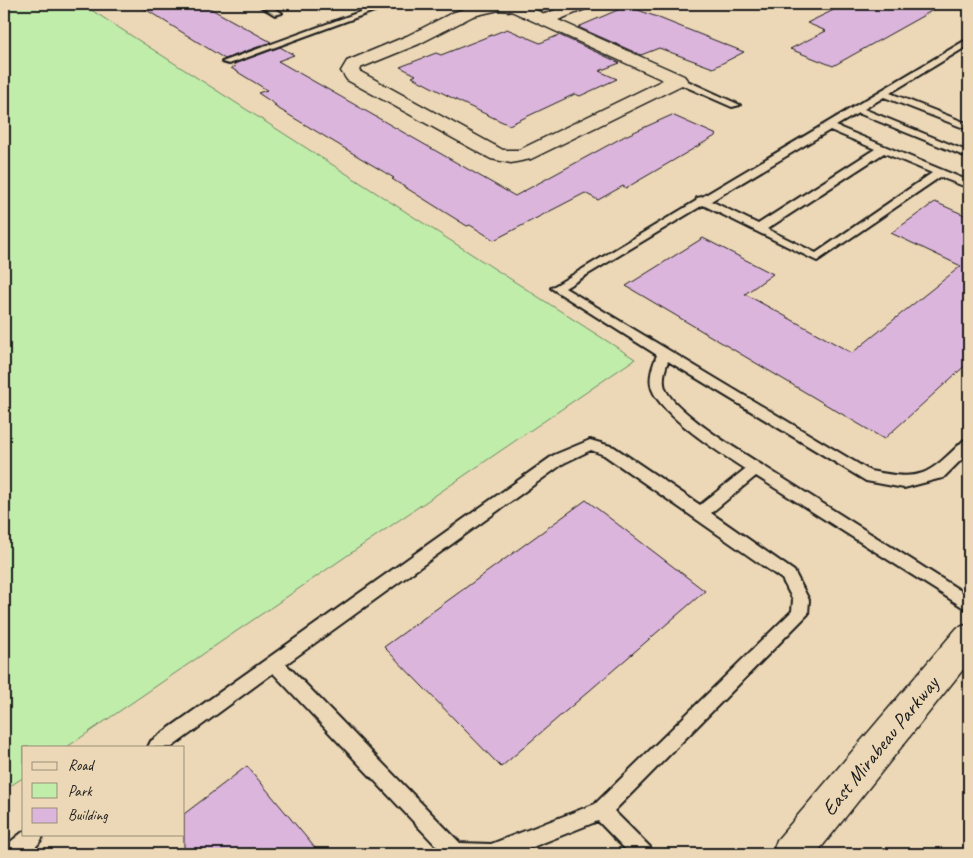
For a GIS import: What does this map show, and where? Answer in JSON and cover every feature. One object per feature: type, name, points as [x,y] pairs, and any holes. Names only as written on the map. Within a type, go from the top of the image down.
[{"type":"street","points":[[546,20],[584,4]]},
{"type":"street","points":[[479,7],[515,7],[678,80],[524,155],[511,157],[498,154],[352,76],[350,71],[353,65],[420,37],[458,15],[479,7]]},
{"type":"street","name":"East Mirabeau Parkway","points":[[791,854],[969,638]]},
{"type":"lane","points":[[261,4],[278,13]]},
{"type":"lane","points":[[226,62],[389,4]]},
{"type":"lane","points":[[969,42],[857,110],[701,200],[557,288],[866,476],[904,484],[938,474],[969,444]]},
{"type":"lane","points":[[678,80],[735,104]]},
{"type":"lane","points":[[883,93],[969,127]]},
{"type":"lane","points":[[857,110],[969,155]]},
{"type":"lane","points":[[829,126],[969,185]]},
{"type":"lane","points":[[759,229],[884,148]]},
{"type":"lane","points":[[701,200],[818,258],[940,172]]},
{"type":"lane","points":[[664,353],[658,373],[658,389],[685,419],[722,447],[969,604]]},
{"type":"lane","points":[[158,746],[274,662],[559,460],[590,445],[610,451],[788,575],[801,600],[800,614],[601,811],[491,854],[456,853],[274,662]]},
{"type":"lane","points":[[700,512],[756,468]]},
{"type":"lane","points":[[601,811],[643,854]]},
{"type":"lane","points":[[10,854],[32,836]]},
{"type":"green space","points":[[4,4],[82,4],[635,359],[68,746],[22,746],[22,778],[4,790]]},
{"type":"building","points":[[137,4],[202,4],[271,42],[225,59]]},
{"type":"building","points":[[846,4],[944,4],[833,66],[790,49],[826,31],[807,23]]},
{"type":"building","points":[[627,6],[744,52],[713,68],[659,48],[641,55],[578,27]]},
{"type":"building","points":[[507,29],[540,43],[559,35],[620,63],[599,71],[617,79],[580,96],[575,94],[509,125],[412,77],[416,75],[400,67],[436,53],[441,55]]},
{"type":"building","points":[[280,47],[294,55],[278,61],[515,196],[625,136],[672,115],[717,135],[626,188],[623,186],[598,200],[585,193],[494,240],[470,225],[467,226],[392,179],[394,178],[274,106],[276,105],[258,93],[267,90],[231,68],[236,66],[234,64]]},
{"type":"building","points":[[935,202],[969,217],[969,362],[884,439],[626,286],[703,238],[773,274],[745,294],[852,353],[961,266],[891,233]]},
{"type":"building","points":[[586,500],[705,591],[501,767],[384,647]]},
{"type":"building","points":[[247,766],[320,854],[184,854],[185,813]]}]
